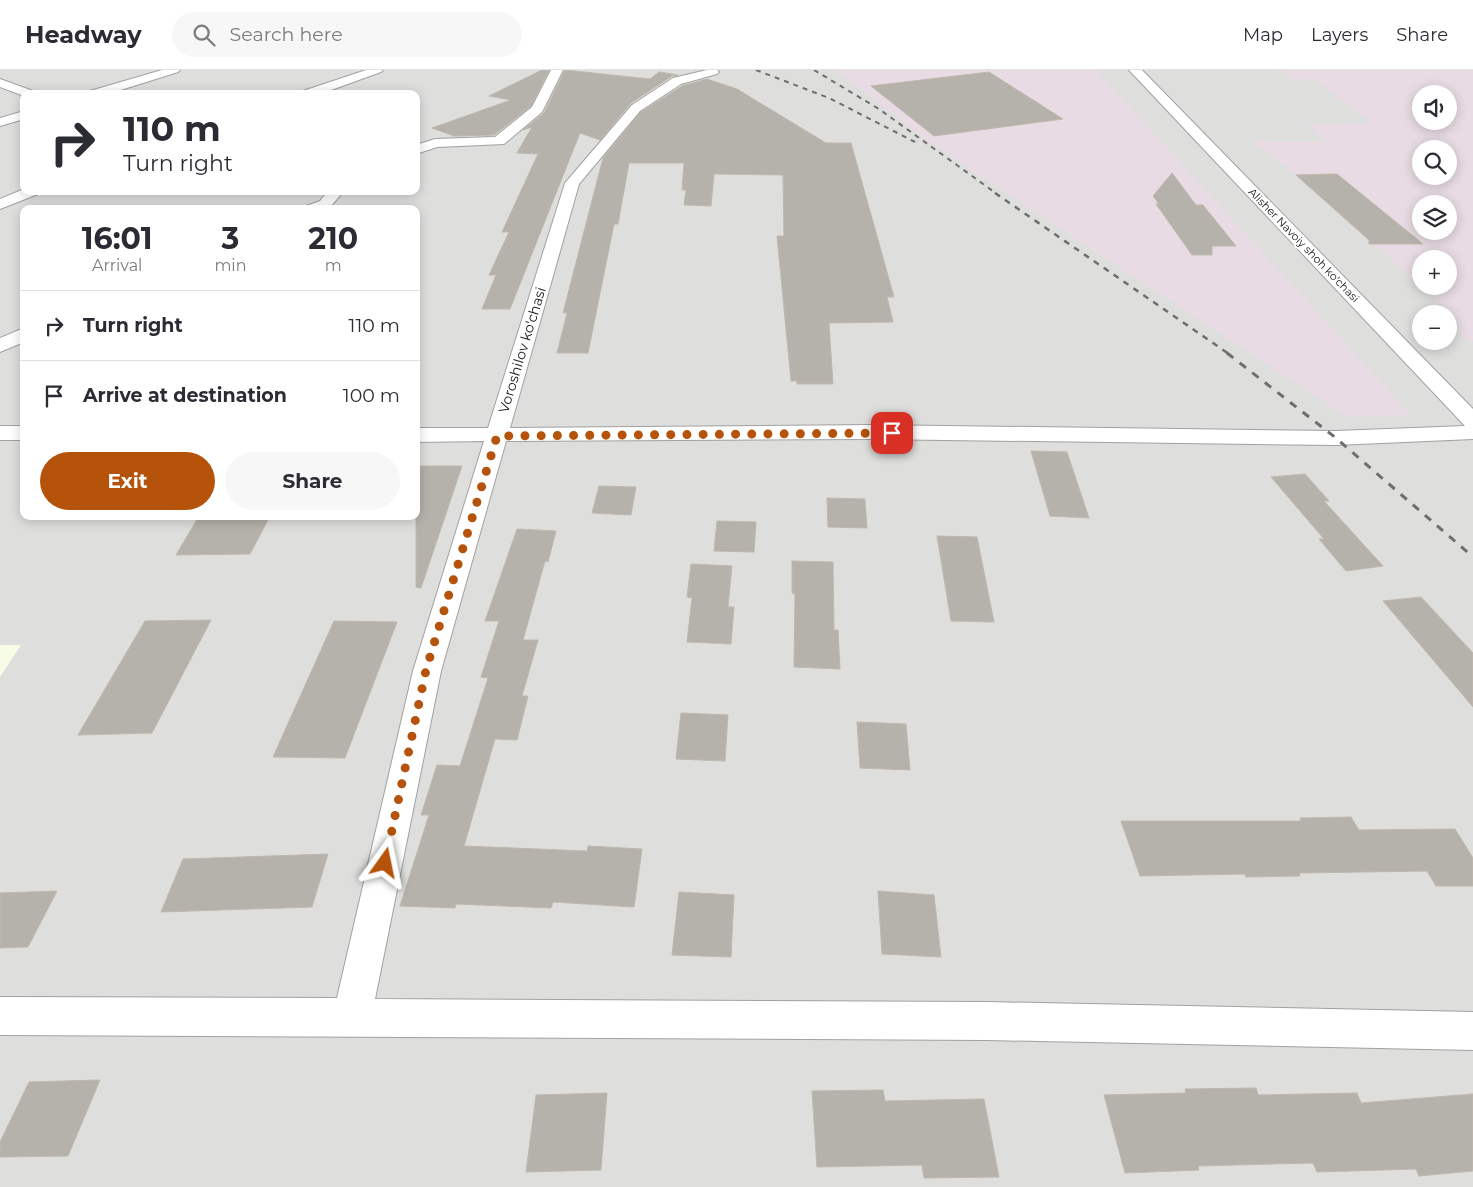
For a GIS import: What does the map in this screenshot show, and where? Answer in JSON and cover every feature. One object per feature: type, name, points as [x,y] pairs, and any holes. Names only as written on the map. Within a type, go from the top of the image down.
[{"type":"street","points":[[107,90],[174,70]]},
{"type":"street","points":[[318,90],[376,70]]},
{"type":"street","points":[[420,149],[435,143],[500,141],[537,109],[557,70]]},
{"type":"street","name":"Alisher Navoiy shoh ko'chasi","points":[[1135,70],[1473,421]]},
{"type":"street","name":"Voroshilov ko'chasi","points":[[352,1017],[426,670],[572,183],[636,108],[677,81],[713,72]]},
{"type":"street","points":[[0,83],[20,91]]},
{"type":"street","points":[[0,122],[20,116]]},
{"type":"street","points":[[0,204],[23,195]]},
{"type":"street","points":[[322,205],[333,195]]},
{"type":"street","points":[[0,346],[20,336]]},
{"type":"street","points":[[420,435],[872,432],[1336,438],[1473,432]]},
{"type":"street","points":[[0,433],[20,433]]},
{"type":"street","points":[[0,1016],[976,1021],[1473,1031]]},
{"type":"shaded area","points":[[0,70],[1473,70],[1473,1187],[0,1187]]},
{"type":"shaded area","points":[[835,70],[1096,70],[1411,415],[1347,417],[932,144]]},
{"type":"shaded area","points":[[1280,70],[1473,70],[1473,343],[1459,333],[1461,328],[1457,324],[1463,324],[1457,318],[1457,305],[1442,305],[1432,295],[1457,295],[1457,250],[1412,250],[1412,278],[1296,175],[1252,141],[1325,142],[1307,124],[1371,123],[1315,79],[1292,79]]},
{"type":"shaded area","points":[[0,645],[21,645],[0,677]]},
{"type":"building","points":[[542,70],[549,70],[531,106],[494,135],[454,136],[432,128],[511,100],[489,96]]},
{"type":"building","points":[[565,70],[650,79],[659,72],[678,75],[672,76],[631,103],[600,140],[580,133],[510,309],[482,309],[496,275],[489,275],[509,232],[502,232],[538,154],[517,153],[532,127],[523,130],[544,113]]},
{"type":"building","points":[[989,72],[1063,119],[934,136],[871,86]]},
{"type":"building","points":[[707,79],[737,89],[826,143],[851,143],[894,297],[887,297],[893,322],[829,323],[833,384],[797,384],[797,381],[791,381],[777,236],[784,236],[783,175],[714,174],[711,206],[684,205],[686,190],[682,190],[684,163],[629,163],[618,224],[614,224],[588,353],[557,353],[567,313],[563,313],[603,158],[641,112],[682,86]]},
{"type":"building","points":[[1172,173],[1196,205],[1203,205],[1236,246],[1212,246],[1212,255],[1192,255],[1156,204],[1159,204],[1153,196]]},
{"type":"building","points":[[1337,174],[1412,235],[1412,240],[1418,240],[1423,244],[1369,244],[1369,240],[1296,175]]},
{"type":"building","points":[[1031,451],[1067,452],[1089,518],[1050,516]]},
{"type":"building","points":[[420,466],[462,466],[421,588],[416,587],[416,520],[420,520]]},
{"type":"building","points":[[1305,474],[1329,501],[1324,501],[1383,566],[1346,571],[1319,539],[1324,539],[1271,477]]},
{"type":"building","points":[[599,486],[636,487],[631,515],[592,513]]},
{"type":"building","points":[[827,498],[865,499],[867,528],[828,527]]},
{"type":"building","points":[[197,520],[268,520],[250,554],[176,555]]},
{"type":"building","points":[[717,521],[756,522],[754,552],[714,551]]},
{"type":"building","points":[[517,529],[556,531],[548,562],[545,561],[523,640],[538,640],[522,696],[528,696],[517,740],[495,739],[464,846],[587,851],[588,846],[642,849],[634,907],[553,902],[551,908],[456,904],[455,908],[400,906],[429,815],[421,815],[437,765],[460,766],[488,678],[481,677],[499,621],[485,621]]},
{"type":"building","points":[[937,536],[977,537],[994,622],[951,621]]},
{"type":"building","points":[[792,561],[833,562],[834,630],[838,630],[840,669],[794,667],[795,594],[792,593]]},
{"type":"building","points":[[691,564],[732,566],[728,607],[734,607],[731,644],[687,642],[692,598],[687,597]]},
{"type":"building","points":[[1421,597],[1473,653],[1473,707],[1383,601]]},
{"type":"building","points":[[211,620],[152,733],[78,735],[145,621]]},
{"type":"building","points":[[334,621],[397,622],[345,758],[273,757]]},
{"type":"building","points":[[681,713],[728,715],[725,761],[676,759]]},
{"type":"building","points":[[857,722],[906,724],[910,770],[860,768]]},
{"type":"building","points":[[1351,817],[1359,830],[1455,829],[1473,858],[1473,886],[1436,886],[1427,871],[1299,873],[1300,876],[1246,877],[1245,874],[1140,876],[1121,821],[1301,821],[1300,818]]},
{"type":"building","points":[[328,854],[312,907],[161,912],[183,859]]},
{"type":"building","points":[[57,891],[28,947],[0,948],[0,893]]},
{"type":"building","points":[[878,891],[934,895],[941,957],[882,954]]},
{"type":"building","points":[[679,892],[734,895],[731,957],[672,955]]},
{"type":"building","points":[[100,1080],[68,1156],[0,1157],[0,1142],[29,1082]]},
{"type":"building","points":[[1256,1088],[1258,1095],[1357,1093],[1361,1103],[1473,1094],[1473,1171],[1419,1176],[1416,1169],[1317,1172],[1313,1163],[1198,1166],[1199,1170],[1125,1173],[1104,1095],[1186,1093],[1185,1089]]},
{"type":"building","points":[[883,1090],[885,1101],[984,1099],[999,1177],[924,1178],[922,1165],[817,1167],[812,1091]]},
{"type":"building","points":[[607,1093],[601,1170],[526,1172],[536,1095]]},
{"type":"railway","points":[[756,70],[829,98],[915,142]]},
{"type":"railway","points":[[814,70],[879,109],[997,194]]},
{"type":"railway","points":[[995,193],[1229,354]]},
{"type":"railway","points":[[1227,353],[1336,438],[1473,557]]},
{"type":"route","points":[[385,863],[426,670],[497,436],[892,433]]}]
